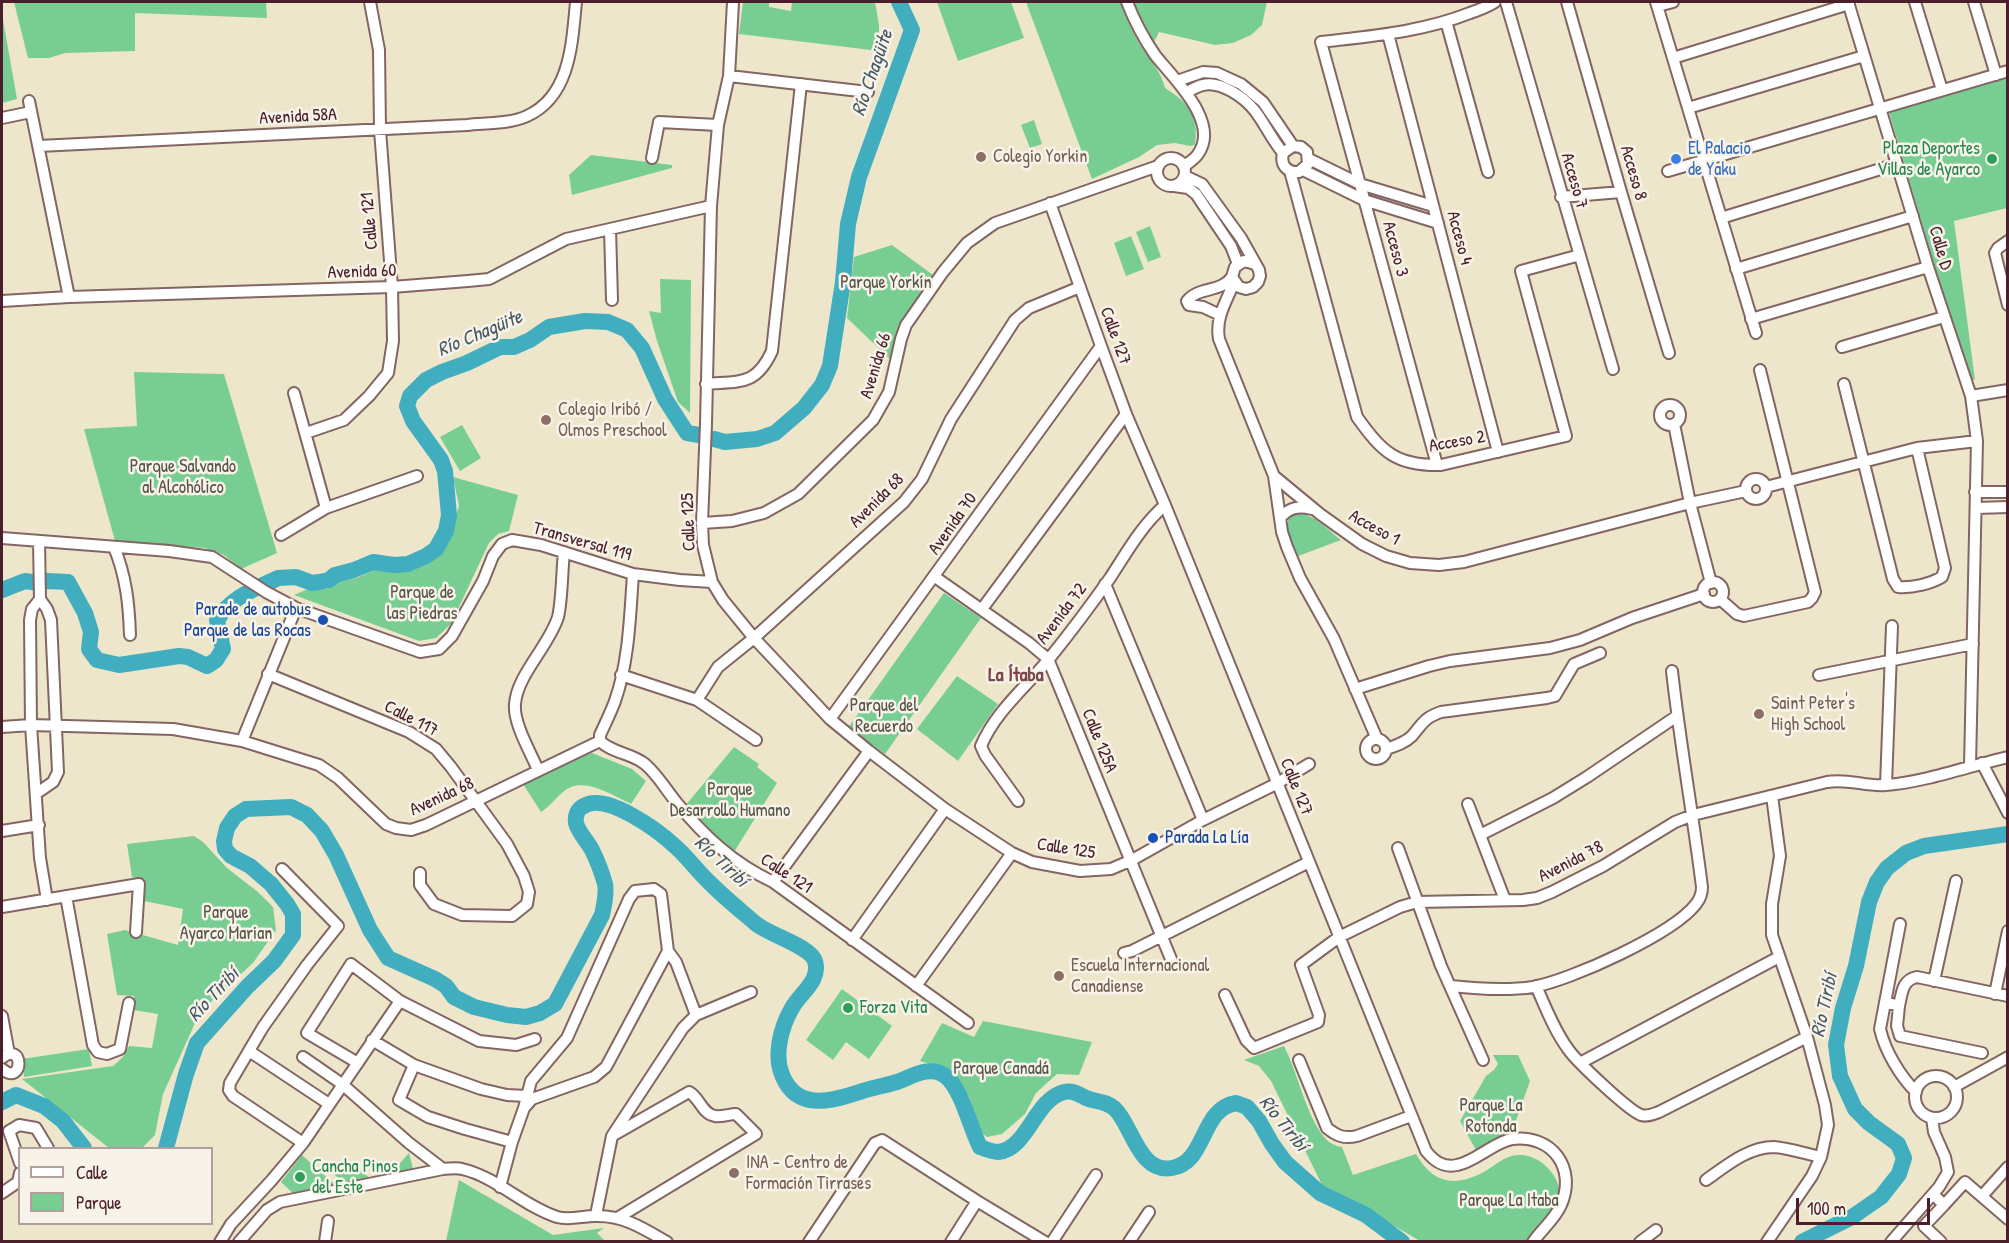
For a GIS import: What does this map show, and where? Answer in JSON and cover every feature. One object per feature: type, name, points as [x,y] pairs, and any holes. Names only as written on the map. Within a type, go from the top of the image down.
[{"type":"street","name":"Calle 121","points":[[306,433],[344,420],[369,396],[388,373],[393,341],[392,288],[380,130],[379,50],[370,2]]},
{"type":"street","name":"Avenida 58A","points":[[39,146],[467,125],[527,117],[552,97],[562,81],[568,65],[576,2]]},
{"type":"street","name":"Calle 125","points":[[733,2],[729,76],[718,125],[711,206],[702,523],[703,545],[712,582],[723,600],[754,638],[830,719],[945,809],[1012,853],[1032,862],[1080,871],[1104,870],[1132,860],[1309,764]]},
{"type":"street","points":[[1128,2],[1154,52],[1186,93],[1201,118],[1203,146],[1185,171],[1181,183],[1174,186]]},
{"type":"street","points":[[1388,34],[1446,21],[1495,2]]},
{"type":"street","name":"Acceso 7","points":[[1506,2],[1612,369]]},
{"type":"street","name":"Acceso 8","points":[[1567,2],[1669,353]]},
{"type":"street","points":[[1673,2],[1657,4],[1756,333]]},
{"type":"street","points":[[1915,2],[1942,90]]},
{"type":"street","points":[[1974,2],[1996,75]]},
{"type":"street","points":[[1673,58],[1848,3]]},
{"type":"street","name":"Calle D","points":[[1848,3],[1928,267],[1971,396],[1977,441],[1970,766]]},
{"type":"street","points":[[1446,21],[1488,172]]},
{"type":"street","name":"Acceso 3","points":[[1388,34],[1321,42],[1437,465]]},
{"type":"street","name":"Acceso 4","points":[[1388,34],[1498,452]]},
{"type":"street","points":[[1688,108],[1864,56]]},
{"type":"street","points":[[1668,171],[2007,71]]},
{"type":"street","points":[[1177,81],[1203,72],[1217,73],[1241,84],[1263,102],[1293,146],[1304,149],[1309,159],[1360,184],[1433,206]]},
{"type":"street","points":[[729,76],[868,92]]},
{"type":"street","points":[[706,384],[741,381],[754,376],[765,366],[772,351],[801,84]]},
{"type":"street","points":[[1186,93],[1201,85],[1212,84],[1225,88],[1254,110],[1273,142],[1283,153],[1284,166],[1290,171],[1303,170],[1364,200],[1438,223]]},
{"type":"street","points":[[2,118],[30,107],[69,297]]},
{"type":"street","points":[[652,158],[659,122],[718,125]]},
{"type":"street","points":[[1283,153],[1293,146]]},
{"type":"street","points":[[1229,296],[1253,287],[1258,282],[1259,270],[1241,238],[1202,184],[1185,171],[1182,162],[1173,158],[1164,159],[1158,166],[1157,176],[1160,180],[1166,185],[1188,188],[1196,194],[1231,246],[1238,264],[1249,262],[1255,264]]},
{"type":"street","points":[[1303,170],[1309,159]]},
{"type":"street","points":[[1721,218],[1897,164]]},
{"type":"street","name":"Avenida 66","points":[[702,523],[732,521],[764,513],[798,494],[877,414],[889,392],[906,325],[943,272],[968,243],[995,222],[1158,166]]},
{"type":"street","name":"Acceso 2","points":[[1290,171],[1357,417],[1384,449],[1402,461],[1437,465],[1566,436],[1521,271],[1580,255]]},
{"type":"street","name":"Avenida 66","points":[[1136,175],[1160,180]]},
{"type":"street","points":[[1561,197],[1621,192]]},
{"type":"street","name":"Calle 127","points":[[1050,203],[1126,414],[1165,504],[1426,1151],[1435,1162],[1448,1166],[1459,1165],[1510,1139],[1539,1142],[1559,1157],[1565,1171],[1564,1196],[1560,1207],[1533,1242]]},
{"type":"street","name":"Avenida 60","points":[[2,302],[69,297],[392,288],[489,279],[566,239],[711,206]]},
{"type":"street","points":[[1736,269],[1913,216]]},
{"type":"street","points":[[610,229],[612,300]]},
{"type":"street","points":[[2007,241],[1995,253],[2007,305]]},
{"type":"street","name":"Acceso 1","points":[[1238,264],[1232,272],[1233,279],[1229,296],[1220,315],[1219,339],[1274,476],[1313,509],[1362,544],[1386,556],[1410,563],[1439,566],[1464,562],[1690,503],[1746,491],[1748,484],[1756,479],[1762,481],[1766,487],[1787,481]]},
{"type":"street","points":[[1751,319],[1928,267]]},
{"type":"street","points":[[1220,315],[1203,307],[1189,305],[1187,301],[1193,295],[1223,286],[1233,279],[1239,287],[1246,289]]},
{"type":"street","name":"Avenida 68","points":[[697,700],[718,667],[754,638],[904,502],[922,479],[951,418],[1016,320],[1029,308],[1080,287]]},
{"type":"street","points":[[1842,347],[1944,317]]},
{"type":"street","name":"Avenida 70","points":[[830,719],[1101,346]]},
{"type":"street","points":[[1720,599],[1737,614],[1744,616],[1808,602],[1812,598],[1814,587],[1760,370]]},
{"type":"street","points":[[1844,384],[1893,579],[1898,587],[1936,581],[1942,577],[1945,568],[1917,448]]},
{"type":"street","points":[[1971,396],[2007,390]]},
{"type":"street","points":[[294,393],[326,508]]},
{"type":"street","points":[[982,609],[1126,414]]},
{"type":"street","points":[[1674,424],[1690,503],[1711,583]]},
{"type":"street","points":[[1787,481],[1917,448],[1977,441]]},
{"type":"street","points":[[281,535],[326,508],[417,476]]},
{"type":"street","points":[[1274,476],[1287,547],[1300,578],[1334,639],[1377,739],[1382,741],[1386,749]]},
{"type":"street","points":[[1975,492],[2007,492]]},
{"type":"street","name":"Avenida 72","points":[[1018,801],[984,755],[981,746],[1014,697],[1048,659],[1106,584],[1151,518],[1165,504]]},
{"type":"street","points":[[1280,518],[1286,511],[1295,507],[1313,509]]},
{"type":"street","points":[[1976,508],[2007,507]]},
{"type":"street","points":[[2,538],[199,554],[219,560],[266,592],[296,608],[242,741]]},
{"type":"street","name":"Transversal 119","points":[[296,608],[420,652],[439,649],[452,636],[483,581],[493,556],[502,544],[512,540],[564,552],[633,574],[712,582]]},
{"type":"street","points":[[37,794],[53,782],[57,772],[51,620],[39,595],[39,541]]},
{"type":"street","points":[[114,547],[129,603],[130,635]]},
{"type":"street","points":[[538,770],[517,721],[515,704],[522,681],[558,617],[564,552]]},
{"type":"street","points":[[600,741],[600,735],[616,700],[628,640],[633,574]]},
{"type":"street","points":[[935,577],[1048,659]]},
{"type":"street","points":[[1711,583],[1722,587],[1723,593],[1720,599],[1711,602],[1704,594],[1705,587],[1711,583]]},
{"type":"street","points":[[1106,584],[1203,820]]},
{"type":"street","points":[[1355,689],[1450,661],[1550,648],[1580,640],[1632,618],[1704,594]]},
{"type":"street","points":[[39,595],[32,609],[30,620],[32,725],[40,858],[47,900]]},
{"type":"street","points":[[1886,785],[1892,626]]},
{"type":"street","points":[[1819,675],[1973,644]]},
{"type":"street","points":[[1377,739],[1371,741],[1366,750],[1368,755],[1378,759],[1383,756],[1386,749],[1411,737],[1429,716],[1441,712],[1547,699],[1555,696],[1574,664],[1600,653]]},
{"type":"street","name":"Calle 125A","points":[[1048,659],[1173,964]]},
{"type":"street","points":[[1450,986],[1482,989],[1536,986],[1569,976],[1610,959],[1650,938],[1680,919],[1695,905],[1701,895],[1693,815],[1672,671]]},
{"type":"street","name":"Calle 117","points":[[268,674],[409,732],[436,749],[507,843],[524,876],[529,892],[527,904],[512,916],[462,915],[434,904],[420,885],[420,873]]},
{"type":"street","points":[[621,675],[697,700],[756,740]]},
{"type":"street","points":[[1480,834],[1553,798],[1677,716]]},
{"type":"street","name":"Avenida 68","points":[[2,727],[32,725],[173,729],[242,741],[319,765],[338,778],[386,824],[411,830],[577,754],[600,741]]},
{"type":"street","name":"Calle 121","points":[[600,741],[607,749],[644,762],[700,830],[722,850],[753,872],[772,882],[968,1023]]},
{"type":"street","points":[[772,882],[869,751]]},
{"type":"street","name":"Avenida 78","points":[[1226,995],[1246,1040],[1254,1048],[1318,1022],[1318,1015],[1301,965],[1340,937],[1400,907],[1417,902],[1537,898],[1623,855],[1657,831],[1693,815],[1838,780],[1872,786],[1900,784],[2007,757]]},
{"type":"street","points":[[1982,763],[2006,809]]},
{"type":"street","points":[[1767,1242],[1812,1176],[1821,1157],[1828,1125],[1826,1105],[1807,1037],[1772,935],[1771,916],[1780,856],[1772,795]]},
{"type":"street","points":[[1468,804],[1505,900]]},
{"type":"street","points":[[852,940],[945,809]]},
{"type":"street","points":[[2,831],[39,825]]},
{"type":"street","points":[[1398,848],[1450,986],[1483,1060]]},
{"type":"street","points":[[916,986],[1012,853]]},
{"type":"street","points":[[1124,953],[1308,861]]},
{"type":"street","points":[[282,868],[338,926],[263,1027],[230,1083],[229,1090],[233,1096],[303,1143]]},
{"type":"street","points":[[1934,981],[1956,881]]},
{"type":"street","points":[[2,907],[139,884],[136,932]]},
{"type":"street","points":[[500,1187],[531,1081],[567,1038],[635,891],[654,889],[661,894],[668,951],[676,962],[696,1015]]},
{"type":"street","points":[[66,896],[93,1045],[98,1052],[107,1054],[120,1048],[129,1004]]},
{"type":"street","points":[[1900,924],[1880,1029],[1881,1036],[1903,1077],[1916,1092]]},
{"type":"street","points":[[1995,994],[2007,931]]},
{"type":"street","points":[[524,1108],[532,1099],[594,1077],[606,1067],[668,951]]},
{"type":"street","points":[[1580,1063],[1779,957]]},
{"type":"street","points":[[358,1063],[306,1033],[351,964],[400,1000],[479,1041],[516,1045],[535,1040]]},
{"type":"street","points":[[1982,1053],[1900,1036],[1897,1026],[1903,987],[1917,977],[2007,996]]},
{"type":"street","points":[[1536,986],[1551,1021],[1568,1050],[1627,1107],[1648,1116],[1807,1037]]},
{"type":"street","points":[[596,1215],[612,1136],[683,1028],[696,1015],[751,992]]},
{"type":"street","points":[[220,1242],[231,1224],[303,1143],[400,1000]]},
{"type":"street","points":[[1885,1002],[1899,1006]]},
{"type":"street","points":[[2,1016],[5,1056],[17,1058],[19,1067],[12,1073],[2,1070]]},
{"type":"street","points":[[372,1040],[414,1065],[481,1089],[507,1095],[526,1096]]},
{"type":"street","points":[[249,1051],[329,1104]]},
{"type":"street","points":[[303,1057],[342,1084],[443,1169]]},
{"type":"street","points":[[1954,1086],[2007,1057]]},
{"type":"street","points":[[1299,1060],[1327,1128],[1336,1136],[1347,1138],[1357,1136],[1411,1116]]},
{"type":"street","points":[[414,1065],[399,1100],[428,1117],[512,1142]]},
{"type":"street","points":[[1937,1076],[1950,1081],[1954,1086],[1957,1100],[1952,1112],[1939,1118],[1932,1118],[1926,1116],[1918,1108],[1915,1099],[1916,1092],[1924,1080],[1937,1076]]},
{"type":"street","points":[[612,1136],[689,1092],[696,1096],[706,1111],[715,1116],[736,1114],[756,1134],[619,1217]]},
{"type":"street","points":[[1891,1242],[1933,1194],[1948,1172],[1948,1165],[1934,1132],[1932,1118]]},
{"type":"street","points":[[18,1157],[9,1131],[19,1125],[36,1128],[47,1147]]},
{"type":"street","points":[[809,1242],[875,1143],[882,1140],[1045,1242]]},
{"type":"street","points":[[1706,1180],[1742,1156],[1759,1149],[1775,1147],[1821,1157]]},
{"type":"street","points":[[1982,1196],[2007,1167]]},
{"type":"street","points":[[239,1242],[267,1210],[280,1202],[443,1169],[460,1168],[559,1218],[571,1219],[596,1215],[619,1217],[667,1242]]},
{"type":"street","points":[[1052,1242],[1096,1175]]},
{"type":"street","points":[[2,1193],[18,1182]]},
{"type":"street","points":[[1941,1242],[1924,1226],[1965,1182],[2007,1219]]},
{"type":"street","points":[[1933,1194],[1944,1204]]},
{"type":"street","points":[[951,1242],[977,1201]]},
{"type":"street","points":[[1129,1242],[1149,1212]]},
{"type":"street","points":[[325,1242],[328,1221]]},
{"type":"street","points":[[1640,1242],[1656,1230]]},
{"type":"green space","points":[[14,2],[266,2],[267,18],[135,13],[135,51],[65,53],[49,58],[28,58]]},
{"type":"green space","points":[[743,2],[769,2],[769,7],[791,11],[792,2],[875,2],[879,25],[879,51],[739,34]]},
{"type":"green space","points":[[937,2],[1011,2],[1024,38],[958,61]]},
{"type":"green space","points":[[1026,2],[1121,2],[1132,30],[1158,71],[1165,88],[1186,105],[1194,118],[1195,145],[1175,143],[1157,145],[1139,157],[1092,179]]},
{"type":"green space","points":[[1134,2],[1267,2],[1262,25],[1251,35],[1233,43],[1215,45],[1159,32],[1154,42]]},
{"type":"green space","points":[[2,14],[17,99],[2,103]]},
{"type":"green space","points":[[2007,75],[2007,208],[1954,221],[1975,380],[1969,378],[1966,373],[1889,112]]},
{"type":"green space","points":[[1034,120],[1042,144],[1030,148],[1021,125]]},
{"type":"green space","points":[[591,155],[672,165],[672,168],[572,195],[569,175]]},
{"type":"green space","points":[[1150,226],[1161,257],[1148,262],[1136,232]]},
{"type":"green space","points":[[1131,236],[1144,269],[1126,276],[1114,243]]},
{"type":"green space","name":"Parque Yorkín","points":[[892,245],[933,275],[898,330],[891,360],[847,318],[854,257]]},
{"type":"green space","points":[[660,279],[691,280],[690,413],[678,402],[649,311],[661,313]]},
{"type":"green space","name":"Parque Salvando al Alcohólico","points":[[134,372],[224,374],[277,553],[241,569],[224,555],[205,548],[115,541],[84,429],[137,426]]},
{"type":"green space","points":[[462,425],[481,458],[460,471],[440,437]]},
{"type":"green space","name":"Parque de las Piedras","points":[[453,477],[518,495],[509,531],[498,534],[489,543],[451,624],[436,638],[419,641],[294,595],[310,588],[327,589],[337,582],[357,578],[374,570],[394,572],[414,570],[433,559],[451,531],[459,506]]},
{"type":"green space","points":[[1295,512],[1314,519],[1341,540],[1298,556],[1287,527],[1287,521]]},
{"type":"green space","name":"Parque del Recuerdo","points":[[944,593],[981,618],[885,754],[848,728]]},
{"type":"green space","points":[[957,676],[998,704],[958,761],[917,729]]},
{"type":"green space","name":"Parque Desarrollo Humano","points":[[734,747],[759,764],[757,767],[777,783],[734,852],[685,806]]},
{"type":"green space","points":[[592,753],[632,769],[646,781],[631,804],[597,788],[579,785],[563,792],[541,812],[523,784]]},
{"type":"green space","name":"Parque Ayarco Marian","points":[[194,836],[273,907],[276,930],[253,963],[200,1012],[163,1094],[155,1135],[143,1147],[108,1147],[22,1079],[113,1066],[122,1058],[129,1046],[152,1048],[158,1014],[133,1010],[134,996],[117,995],[107,934],[125,930],[178,945],[183,909],[144,901],[144,879],[132,877],[127,844]]},
{"type":"green space","name":"Forza Vita","points":[[842,989],[892,1026],[869,1059],[846,1042],[833,1060],[806,1040]]},
{"type":"green space","name":"Parque Canadá","points":[[983,1021],[1092,1042],[1079,1075],[1057,1074],[1036,1093],[1025,1114],[1002,1134],[987,1137],[978,1130],[969,1097],[953,1071],[920,1061],[942,1023],[974,1037]]},
{"type":"green space","name":"Parque La Itaba","points":[[1284,1046],[1318,1129],[1327,1140],[1342,1147],[1353,1175],[1416,1154],[1429,1171],[1444,1180],[1452,1181],[1471,1178],[1509,1157],[1528,1156],[1544,1164],[1556,1179],[1559,1188],[1557,1206],[1527,1241],[1420,1241],[1323,1187],[1271,1081],[1259,1066],[1244,1060]]},
{"type":"green space","points":[[89,1049],[92,1066],[24,1077],[22,1059]]},
{"type":"green space","name":"Parque La Rotonda","points":[[1493,1055],[1518,1055],[1530,1081],[1511,1135],[1477,1152],[1460,1121],[1486,1076],[1498,1064]]},
{"type":"green space","points":[[409,1153],[415,1177],[297,1197],[281,1182],[302,1155],[333,1183],[339,1179],[332,1172],[346,1158],[372,1180],[391,1173]]},
{"type":"green space","points":[[459,1180],[553,1235],[604,1228],[597,1233],[605,1241],[446,1241]]},
{"type":"waterway","name":"Río Chagüite","points":[[714,439],[725,442],[757,439],[775,433],[804,408],[822,385],[830,366],[843,282],[848,224],[859,177],[912,30],[899,2]]},
{"type":"waterway","name":"Río Chagüite","points":[[278,578],[296,577],[312,583],[319,582],[373,562],[408,564],[436,549],[446,531],[449,515],[445,471],[441,460],[413,421],[407,406],[410,396],[426,380],[442,372],[500,347],[514,347],[530,340],[549,327],[585,321],[608,322],[627,330],[642,348],[665,399],[687,433],[699,435]]},
{"type":"waterway","name":"Río Chagüite","points":[[2,590],[25,581],[68,582],[85,613],[91,632],[89,649],[97,660],[119,665],[179,656],[188,657],[207,666],[216,660],[223,649],[217,620],[229,605],[244,594],[278,578],[270,582]]},
{"type":"waterway","name":"Río Tiribí","points":[[166,1147],[197,1043],[247,987],[274,961],[293,935],[293,914],[287,904],[271,884],[250,866],[231,856],[225,849],[227,828],[235,816],[246,809],[291,807],[307,815],[322,831],[336,855],[370,930],[388,958],[435,979],[446,986],[454,997],[474,1007],[526,1017],[540,1013],[555,1004],[602,915],[605,884],[594,854],[576,821],[576,816],[582,807],[592,803],[618,808],[658,832],[681,852],[716,889],[755,923],[812,956],[815,961],[815,975],[788,1016],[779,1051],[783,1077],[790,1089],[799,1096],[809,1100],[832,1100],[897,1082],[920,1073],[938,1072],[950,1080],[955,1088],[980,1147],[998,1152],[1008,1149],[1017,1142],[1045,1104],[1064,1092],[1073,1092],[1108,1104],[1115,1109],[1144,1156],[1152,1164],[1161,1168],[1172,1168],[1183,1164],[1192,1156],[1216,1115],[1224,1107],[1236,1103],[1247,1107],[1259,1121],[1285,1162],[1320,1193],[1366,1215],[1402,1242]]},
{"type":"waterway","name":"Río Tiribí","points":[[1802,1242],[1852,1217],[1881,1197],[1899,1174],[1904,1158],[1898,1144],[1869,1123],[1855,1109],[1840,1076],[1836,1045],[1869,902],[1877,882],[1887,868],[1906,853],[1924,846],[2008,834]]},
{"type":"waterway","name":"Río Tiribí","points":[[2,1102],[16,1095],[44,1106],[63,1121],[83,1147]]},
{"type":"place","name":"Colegio Yorkin","points":[[981,157]]},
{"type":"place","name":"El Palacio de Yaku","points":[[1676,159]]},
{"type":"place","name":"Plaza Deportes Villas de Ayarco","points":[[1992,159]]},
{"type":"place","name":"Colegio Iribó / Olmos Preschool","points":[[546,420]]},
{"type":"place","name":"Parade de autobus Parque de las Rocas","points":[[323,620]]},
{"type":"place","name":"Saint Peter's High School","points":[[1759,714]]},
{"type":"place","name":"Parada La Lía","points":[[1153,838]]},
{"type":"place","name":"Escuela Internacional Canadiense","points":[[1059,976]]},
{"type":"place","name":"Forza Vita","points":[[848,1008]]},
{"type":"place","name":"INA - Centro de Formación Tirrases","points":[[734,1173]]},
{"type":"place","name":"Cancha Pinos del Este","points":[[300,1177]]},
{"type":"district","name":"La Ítaba","points":[[1016,676]]}]
